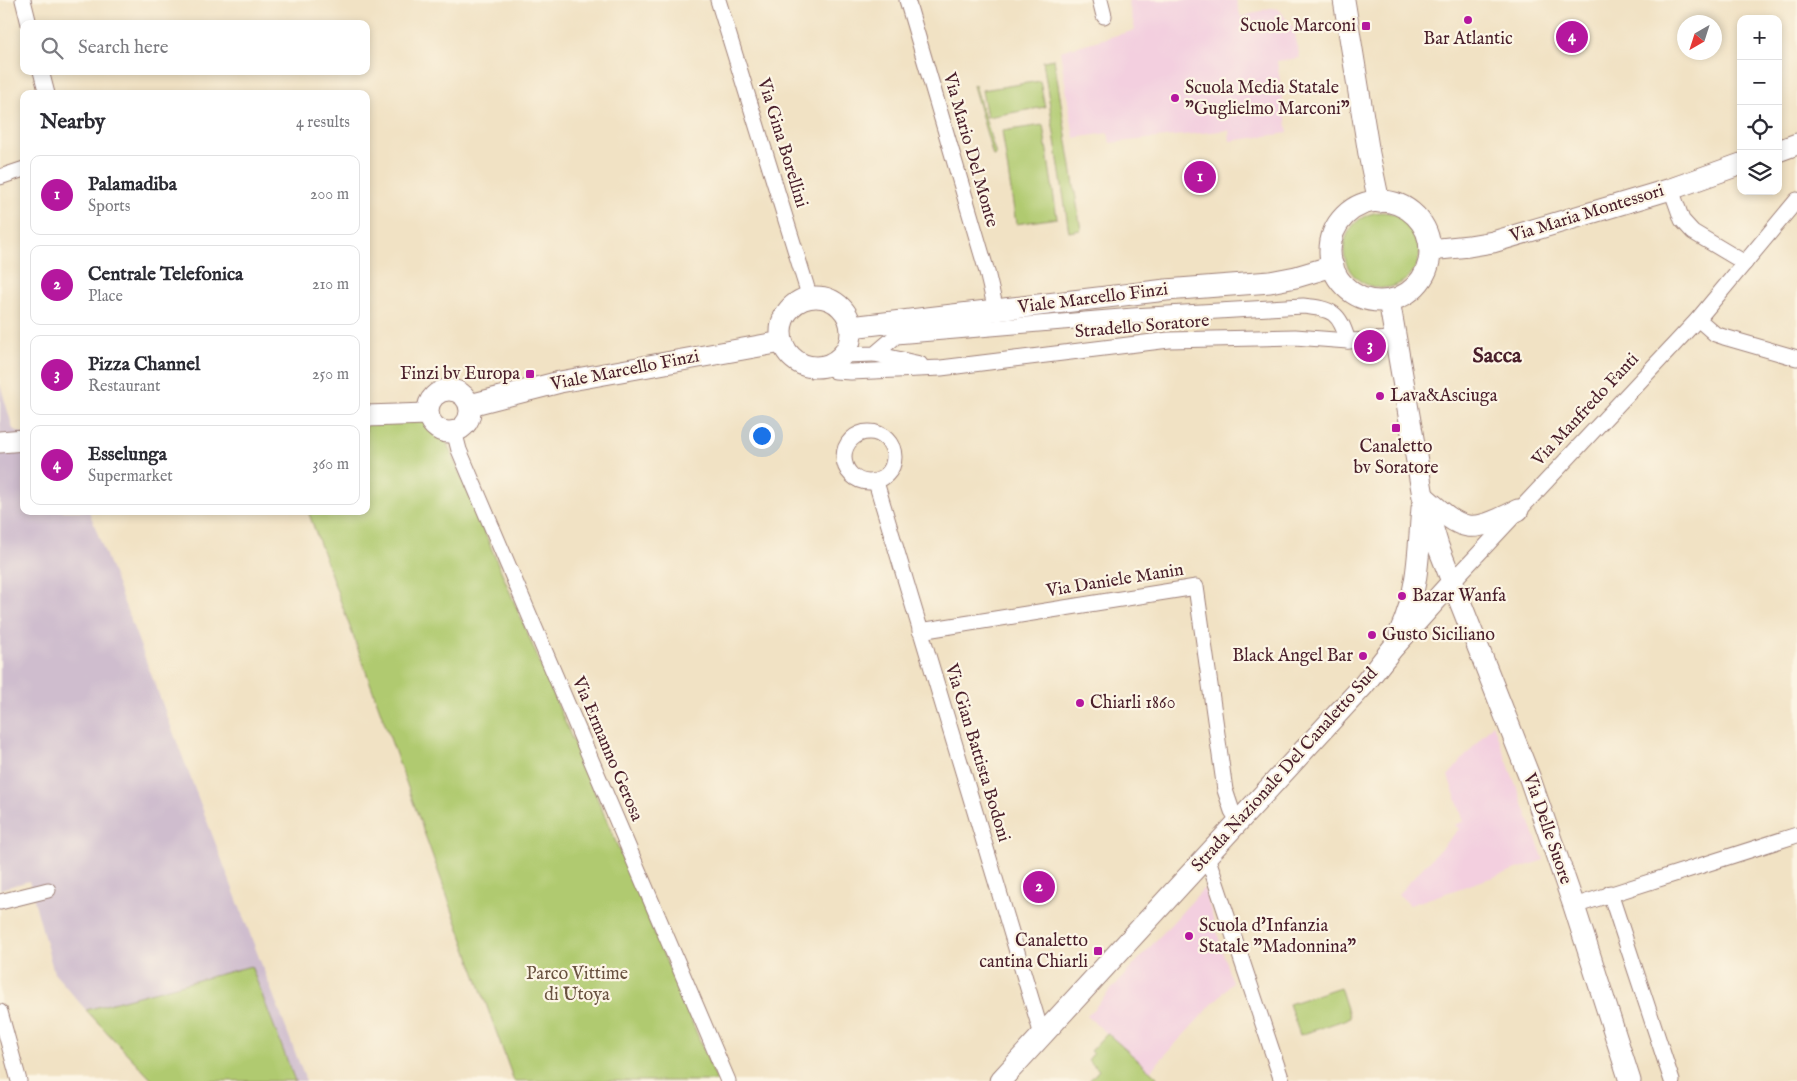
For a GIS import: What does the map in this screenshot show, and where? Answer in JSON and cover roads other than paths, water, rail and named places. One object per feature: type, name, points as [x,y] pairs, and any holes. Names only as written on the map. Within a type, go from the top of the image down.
[{"type":"street","points":[[23,0],[28,20]]},
{"type":"street","name":"Via Gina Borellini","points":[[718,0],[810,298]]},
{"type":"street","name":"Via Mario Del Monte","points":[[907,0],[996,310]]},
{"type":"street","points":[[1100,0],[1104,16]]},
{"type":"street","points":[[1344,0],[1369,154],[1379,202]]},
{"type":"street","points":[[42,75],[46,90]]},
{"type":"street","points":[[1781,150],[1797,144]]},
{"type":"street","name":"Via Maria Montessori","points":[[1430,250],[1493,242],[1671,189],[1737,165]]},
{"type":"street","points":[[0,177],[20,171]]},
{"type":"street","points":[[1671,189],[1680,215],[1693,232],[1745,263]]},
{"type":"street","name":"Via Manfredo Fanti","points":[[1453,581],[1698,319],[1797,200]]},
{"type":"street","points":[[1379,202],[1402,206],[1420,220],[1425,230],[1430,250],[1427,270],[1422,279],[1408,293],[1389,300],[1374,300],[1359,296],[1343,284],[1333,266],[1331,249],[1333,237],[1338,226],[1346,216],[1355,208],[1379,202]]},
{"type":"street","name":"Viale Marcello Finzi","points":[[851,327],[1166,290],[1270,282],[1296,277],[1333,266]]},
{"type":"street","points":[[810,298],[824,298],[834,302],[842,308],[848,317],[851,327],[848,347],[836,360],[810,367],[802,365],[788,354],[782,342],[781,328],[788,311],[795,304],[810,298]]},
{"type":"street","points":[[1389,300],[1422,496],[1438,546],[1453,581]]},
{"type":"street","name":"Stradello Soratore","points":[[875,354],[896,336],[1133,316],[1303,306],[1333,313],[1344,326],[1348,342]]},
{"type":"street","points":[[1698,319],[1715,334],[1797,358]]},
{"type":"street","name":"Stradello Soratore","points":[[941,368],[875,354],[836,360],[835,371],[941,368],[1169,340],[1295,337],[1348,342],[1395,339]]},
{"type":"street","name":"Viale Marcello Finzi","points":[[470,405],[560,382],[782,342]]},
{"type":"street","points":[[442,391],[456,391],[462,394],[470,405],[469,418],[461,429],[448,432],[435,426],[430,421],[428,414],[431,400],[442,391]]},
{"type":"street","points":[[370,416],[428,414]]},
{"type":"street","name":"Via Ermanno Gerosa","points":[[454,431],[459,450],[728,1081]]},
{"type":"street","points":[[0,442],[20,440]]},
{"type":"street","name":"Via Gian Battista Bodoni","points":[[876,482],[1042,1035]]},
{"type":"street","points":[[1422,496],[1450,519],[1471,527],[1492,523],[1518,510]]},
{"type":"street","points":[[1392,649],[1409,611],[1416,585],[1422,496]]},
{"type":"street","name":"Strada Nazionale Del Canaletto Sud","points":[[1000,1081],[1362,687],[1392,649],[1453,581]]},
{"type":"street","name":"Via Delle Suore","points":[[1453,581],[1529,776],[1574,906],[1630,1081]]},
{"type":"street","name":"Via Daniele Manin","points":[[920,632],[1196,587],[1225,790],[1232,811],[1239,822]]},
{"type":"street","points":[[1574,906],[1797,835]]},
{"type":"street","points":[[1207,856],[1282,1081]]},
{"type":"street","points":[[0,902],[48,890]]},
{"type":"street","points":[[1610,894],[1672,1081]]},
{"type":"street","points":[[0,1012],[19,1081]]},
{"type":"place","name":"Bar Atlantic","points":[[1468,20]]},
{"type":"place","name":"Scuole Marconi","points":[[1366,26]]},
{"type":"place","name":"Esselunga","points":[[1572,37]]},
{"type":"place","name":"Scuola Media Statale \"Guglielmo Marconi\"","points":[[1175,98]]},
{"type":"place","name":"Palamadiba","points":[[1200,177]]},
{"type":"place","name":"Pizza Channel","points":[[1370,346]]},
{"type":"place","name":"Finzi bv Europa","points":[[530,374]]},
{"type":"place","name":"Lava&Asciuga","points":[[1380,396]]},
{"type":"place","name":"Canaletto bv Soratore","points":[[1396,428]]},
{"type":"place","name":"Bazar Wanfa","points":[[1402,596]]},
{"type":"place","name":"Gusto Siciliano","points":[[1372,635]]},
{"type":"place","name":"Black Angel Bar","points":[[1363,656]]},
{"type":"place","name":"Chiarli 1860","points":[[1080,703]]},
{"type":"place","name":"Centrale Telefonica","points":[[1039,887]]},
{"type":"place","name":"Scuola d'Infanzia Statale \"Madonnina\"","points":[[1189,936]]},
{"type":"place","name":"Canaletto cantina Chiarli","points":[[1098,951]]},
{"type":"district","name":"Sacca","points":[[1497,356]]},
{"type":"park label","name":"Parco Vittime di Utoya","points":[[577,984]]}]
